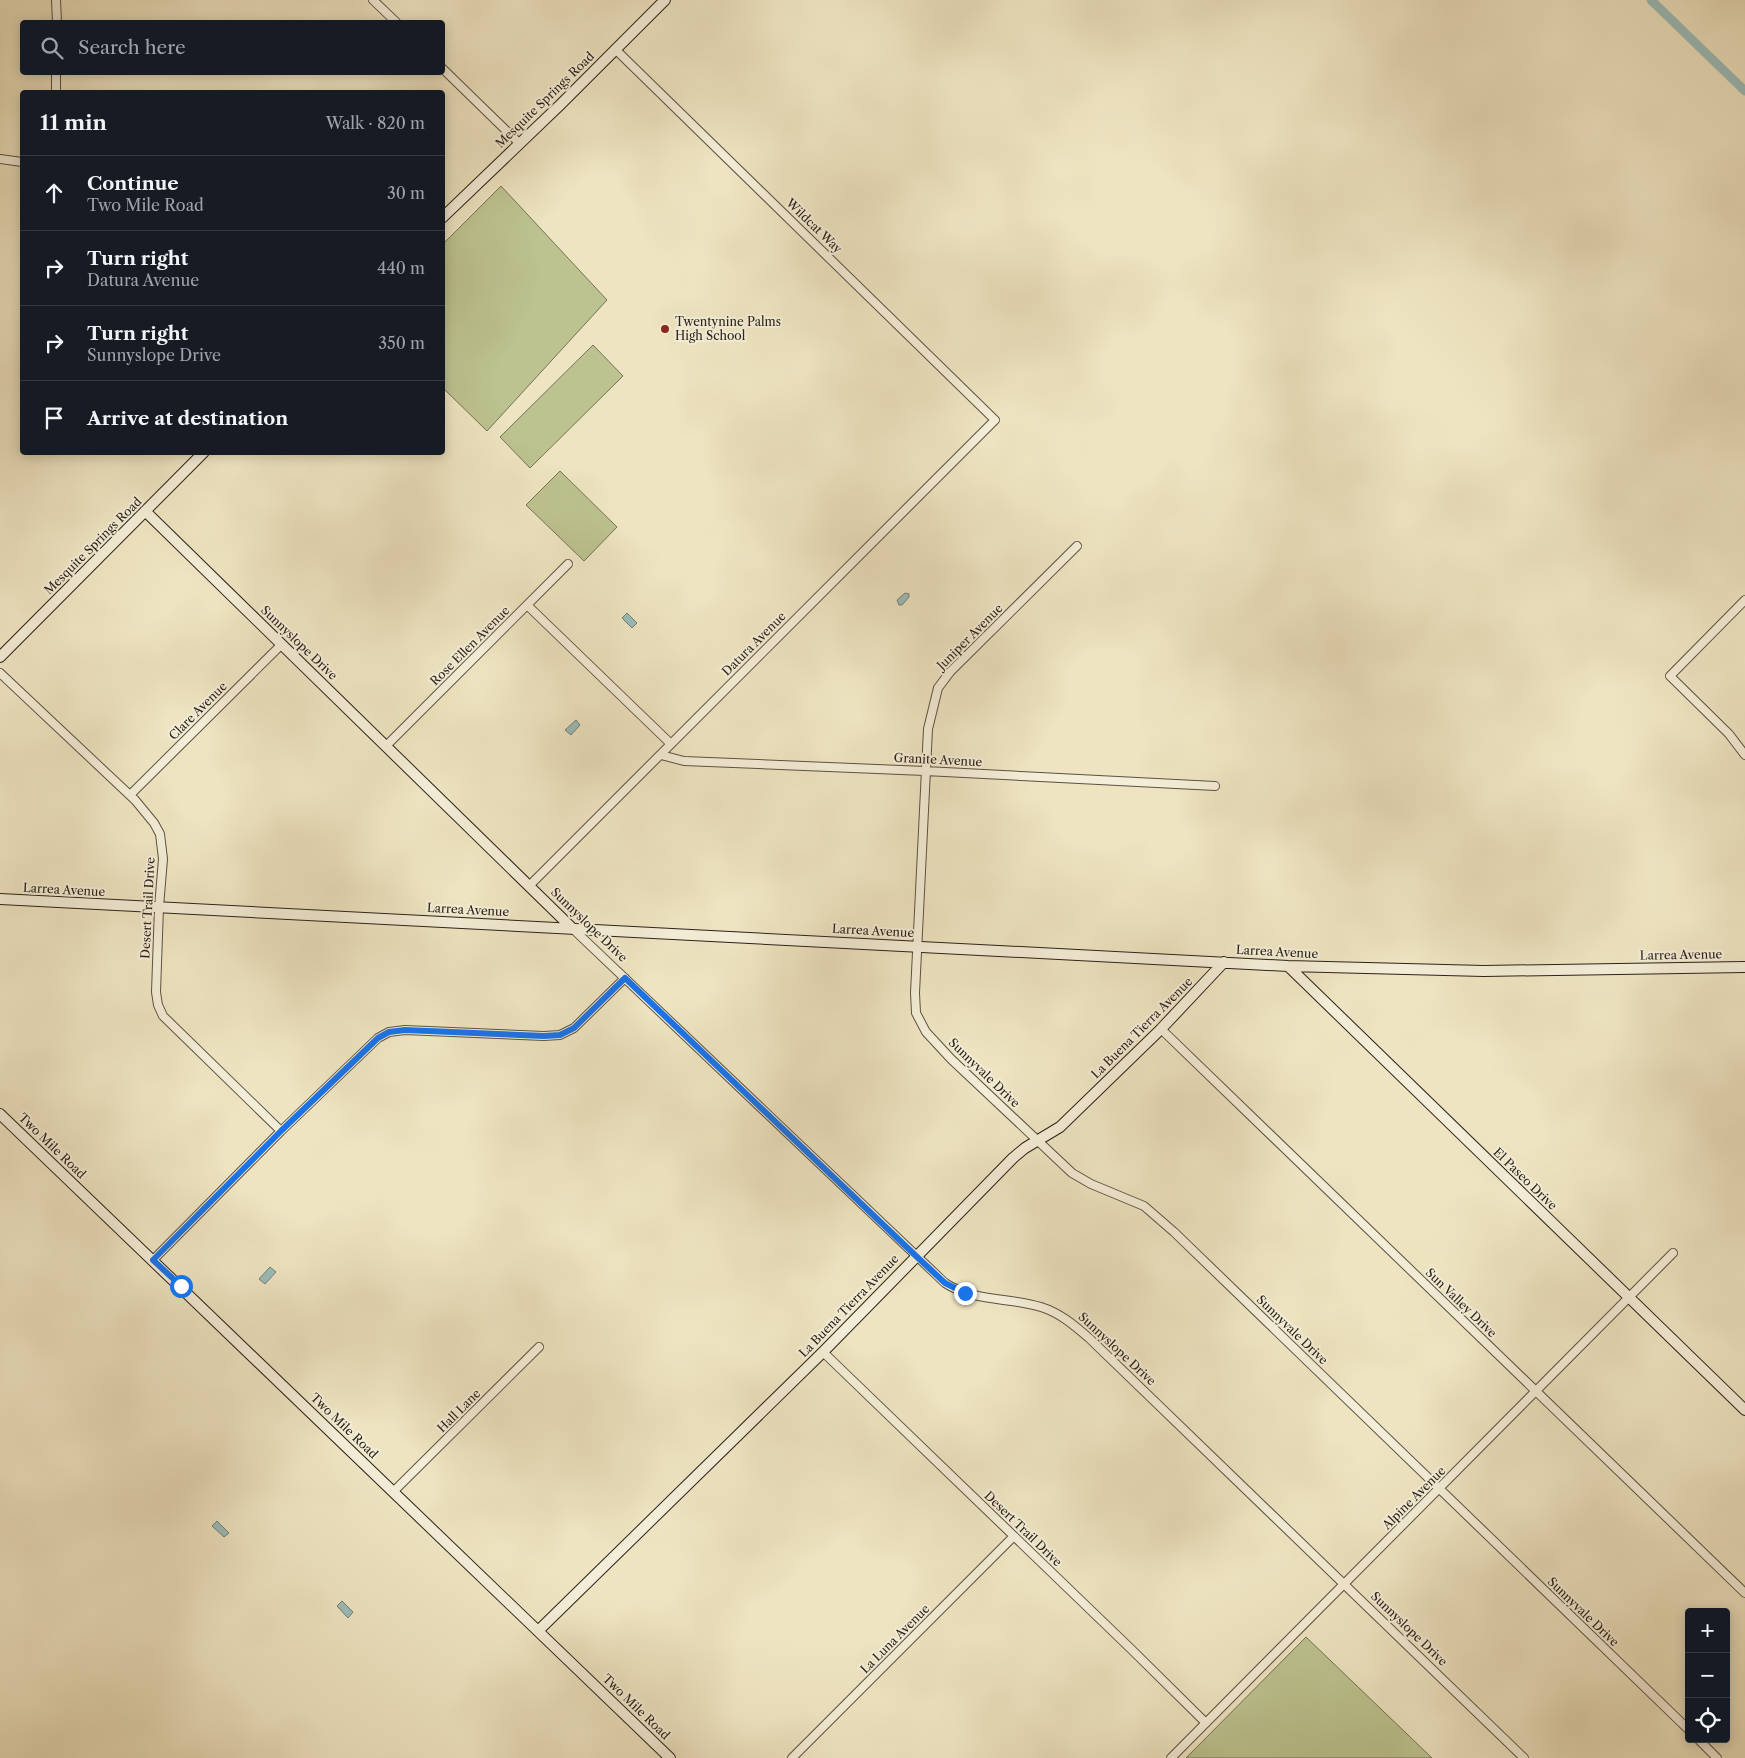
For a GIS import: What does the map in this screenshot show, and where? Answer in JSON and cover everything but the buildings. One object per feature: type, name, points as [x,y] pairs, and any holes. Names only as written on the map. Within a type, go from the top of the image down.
[{"type":"street","points":[[56,0],[56,20]]},
{"type":"street","points":[[373,0],[394,20]]},
{"type":"street","name":"Mesquite Springs Road","points":[[445,215],[665,0]]},
{"type":"street","name":"Wildcat Way","points":[[615,49],[995,420]]},
{"type":"street","points":[[445,71],[519,143]]},
{"type":"street","points":[[56,75],[56,90]]},
{"type":"street","points":[[0,159],[20,162]]},
{"type":"street","name":"Datura Avenue","points":[[530,885],[995,420]]},
{"type":"street","name":"Mesquite Springs Road","points":[[0,657],[201,455]]},
{"type":"street","name":"Sunnyslope Drive","points":[[145,511],[387,745],[572,928],[945,1283],[953,1288],[981,1298],[1011,1300],[1040,1307],[1067,1319],[1089,1338],[1524,1758]]},
{"type":"street","name":"Juniper Avenue","points":[[917,946],[928,729],[938,688],[950,672],[1077,546]]},
{"type":"street","name":"Rose Ellen Avenue","points":[[387,745],[568,564]]},
{"type":"street","points":[[1745,600],[1670,676],[1729,734],[1745,754]]},
{"type":"street","points":[[527,605],[671,744]]},
{"type":"street","name":"Clare Avenue","points":[[130,795],[282,644]]},
{"type":"street","name":"Desert Trail Drive","points":[[0,673],[130,795],[146,813],[160,834],[163,859],[156,992],[158,1005],[163,1016],[281,1131]]},
{"type":"street","name":"Granite Avenue","points":[[661,755],[684,761],[1215,786]]},
{"type":"street","name":"Larrea Avenue","points":[[0,899],[1288,966],[1484,971],[1745,967]]},
{"type":"street","name":"Sunnyvale Drive","points":[[917,946],[916,1013],[926,1032],[951,1059],[1072,1173],[1091,1184],[1144,1206],[1174,1232],[1685,1726]]},
{"type":"street","name":"La Buena Tierra Avenue","points":[[538,1631],[822,1352],[1013,1158],[1060,1127],[1161,1029],[1224,962]]},
{"type":"street","name":"El Paseo Drive","points":[[1288,966],[1745,1410]]},
{"type":"street","points":[[153,1260],[281,1131],[367,1048],[389,1032],[405,1030],[544,1036],[560,1035],[574,1028],[625,978]]},
{"type":"street","name":"Sun Valley Drive","points":[[1161,1029],[1745,1594]]},
{"type":"street","name":"Two Mile Road","points":[[0,1114],[670,1758]]},
{"type":"street","name":"Alpine Avenue","points":[[1171,1758],[1673,1253]]},
{"type":"street","name":"Hall Lane","points":[[394,1492],[539,1347]]},
{"type":"street","name":"Desert Trail Drive","points":[[822,1352],[1206,1723]]},
{"type":"street","name":"La Luna Avenue","points":[[792,1758],[1014,1536]]},
{"type":"street","points":[[1702,1743],[1717,1758]]},
{"type":"green space","points":[[501,186],[607,300],[487,431],[445,390],[445,242]]},
{"type":"green space","points":[[593,345],[623,376],[530,468],[500,437]]},
{"type":"green space","points":[[560,471],[617,527],[584,561],[526,505]]},
{"type":"green space","points":[[1306,1637],[1432,1758],[1186,1758]]},
{"type":"water","points":[[905,593],[909,594],[909,597],[902,605],[899,605],[897,600]]},
{"type":"water","points":[[627,613],[637,623],[632,628],[622,618]]},
{"type":"water","points":[[576,720],[580,725],[571,735],[565,730]]},
{"type":"water","points":[[270,1267],[276,1272],[265,1284],[259,1279]]},
{"type":"water","points":[[217,1521],[229,1533],[224,1537],[212,1526]]},
{"type":"water","points":[[342,1601],[353,1612],[348,1618],[337,1606]]},
{"type":"waterway","points":[[1651,0],[1745,91]]},
{"type":"place","name":"Twentynine Palms High School","points":[[665,329]]},
{"type":"route","points":[[181,1286],[153,1260],[281,1131],[378,1038],[389,1032],[405,1030],[544,1036],[560,1035],[574,1028],[625,978],[945,1283],[965,1293]]}]
